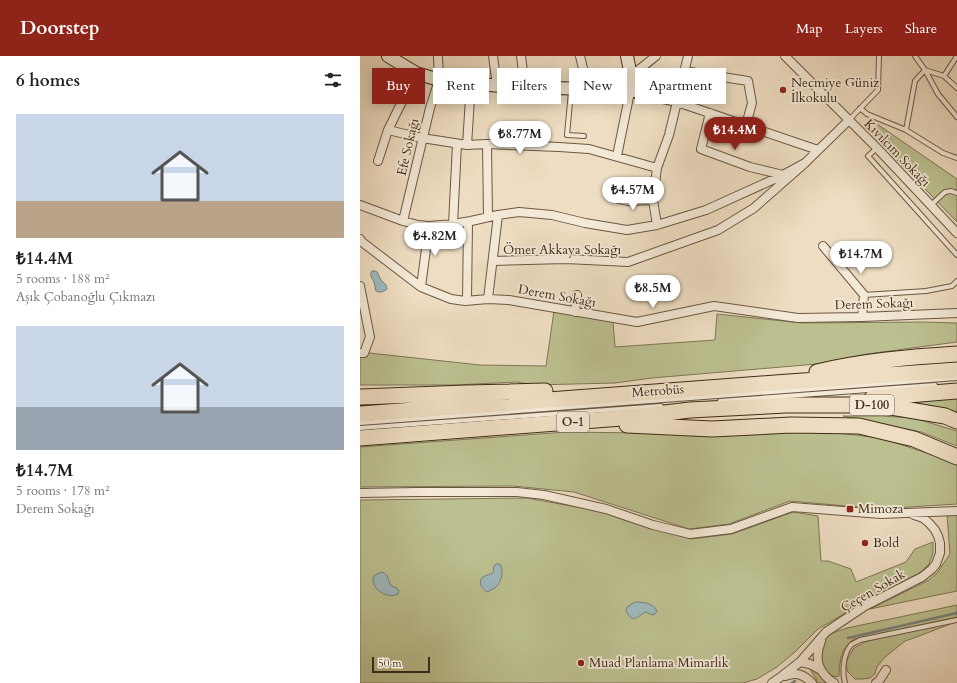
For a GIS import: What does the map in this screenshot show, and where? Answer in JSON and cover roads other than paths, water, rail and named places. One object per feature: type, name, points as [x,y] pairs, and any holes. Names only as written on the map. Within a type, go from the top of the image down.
[{"type":"highway","points":[[775,382],[831,369],[876,362],[904,358],[957,354]]},
{"type":"highway","points":[[939,378],[957,367]]},
{"type":"highway","name":"O-1","points":[[360,414],[775,382],[939,378],[957,370]]},
{"type":"highway","points":[[360,397],[537,391],[613,395]]},
{"type":"highway","name":"O-1","points":[[360,438],[622,418],[690,410],[786,405],[957,391]]},
{"type":"highway","points":[[360,394],[400,396]]},
{"type":"highway","name":"D-100","points":[[786,405],[879,405],[945,416],[957,421]]},
{"type":"highway","points":[[566,422],[712,429],[791,425],[859,426],[914,439],[957,453]]},
{"type":"highway","points":[[914,439],[957,457]]},
{"type":"street","points":[[388,56],[408,68]]},
{"type":"street","points":[[438,56],[438,68]]},
{"type":"street","points":[[493,56],[497,80]]},
{"type":"street","points":[[521,56],[523,68]]},
{"type":"street","points":[[580,56],[583,68]]},
{"type":"street","points":[[616,156],[630,92],[631,76],[626,56]]},
{"type":"street","points":[[631,76],[656,56]]},
{"type":"street","points":[[685,68],[688,56]]},
{"type":"street","name":"Kıvılcım Sokağı","points":[[785,56],[877,148],[957,233]]},
{"type":"street","points":[[726,78],[748,81],[752,103],[746,125]]},
{"type":"street","points":[[627,92],[635,93]]},
{"type":"street","name":"Efe Sokağı","points":[[403,221],[422,138],[433,99]]},
{"type":"street","points":[[378,161],[388,130],[401,104]]},
{"type":"street","points":[[467,145],[470,104]]},
{"type":"street","points":[[657,225],[653,200],[657,168],[676,104]]},
{"type":"street","points":[[683,104],[818,150]]},
{"type":"street","points":[[710,113],[701,149],[750,167],[782,175]]},
{"type":"street","name":"Ömer Akkaya Sokağı","points":[[492,261],[566,259],[628,262],[718,230],[754,208],[805,163],[849,120]]},
{"type":"street","points":[[388,130],[422,138],[467,145],[487,144],[589,149],[657,168]]},
{"type":"street","points":[[453,224],[457,144]]},
{"type":"street","points":[[487,144],[488,217]]},
{"type":"street","points":[[360,205],[418,225],[429,226],[453,224],[519,212],[552,215],[627,230],[657,225],[706,210],[805,163]]},
{"type":"street","points":[[615,198],[628,201],[653,200]]},
{"type":"street","points":[[488,299],[498,215]]},
{"type":"street","points":[[467,300],[468,222]]},
{"type":"street","points":[[422,287],[429,226]]},
{"type":"street","name":"Derem Sokağı","points":[[360,239],[422,287],[451,299],[509,300],[637,322],[714,306],[798,318],[957,313]]},
{"type":"street","points":[[823,246],[864,295],[862,317]]},
{"type":"street","points":[[360,286],[370,337],[364,353],[360,353]]},
{"type":"street","points":[[575,312],[577,295]]},
{"type":"street","points":[[360,493],[517,492],[606,508],[653,525],[690,534],[731,529],[792,507],[881,514],[957,511]]},
{"type":"street","points":[[932,526],[935,514],[939,512]]},
{"type":"street","points":[[909,513],[923,518],[932,526]]},
{"type":"street","name":"Çeçen Sokak","points":[[772,683],[800,662],[826,632],[865,606],[922,577],[932,569],[936,564],[940,553],[940,543],[932,526]]},
{"type":"street","points":[[826,632],[817,654],[817,662],[825,676],[834,683]]},
{"type":"street","points":[[800,662],[810,664],[822,670]]},
{"type":"street","points":[[800,662],[809,680]]},
{"type":"street","points":[[876,683],[886,670],[882,683]]},
{"type":"street","points":[[782,676],[800,674],[809,680]]},
{"type":"lane","points":[[849,120],[878,90],[879,56]]},
{"type":"lane","points":[[915,56],[925,70],[938,94],[957,117]]},
{"type":"lane","points":[[944,76],[957,56]]},
{"type":"lane","points":[[953,62],[957,66]]},
{"type":"lane","points":[[906,130],[915,81],[925,70]]},
{"type":"lane","points":[[925,70],[944,76],[957,88]]},
{"type":"lane","points":[[570,104],[567,135],[584,136]]},
{"type":"lane","points":[[860,108],[867,114],[906,130],[943,153],[957,158]]},
{"type":"lane","points":[[877,148],[868,156],[957,255]]},
{"type":"lane","points":[[931,205],[945,192],[951,191],[957,193]]},
{"type":"lane","points":[[864,295],[926,291],[952,286],[957,281]]},
{"type":"lane","points":[[718,401],[939,378]]},
{"type":"lane","name":"Metrobüs","points":[[360,423],[957,378]]},
{"type":"lane","name":"Metrobüs","points":[[360,428],[670,405]]},
{"type":"lane","points":[[845,683],[843,675],[844,659],[851,646],[860,640],[957,620]]},
{"type":"water","points":[[372,271],[377,272],[381,280],[386,285],[386,290],[380,292],[376,291],[371,276]]},
{"type":"water","points":[[496,564],[500,564],[501,566],[501,579],[496,587],[487,592],[483,589],[480,581],[483,577],[493,573],[494,566]]},
{"type":"water","points":[[382,572],[387,576],[391,586],[397,588],[399,591],[398,594],[392,596],[386,595],[376,588],[373,578],[375,575]]},
{"type":"water","points":[[635,602],[653,606],[657,611],[652,615],[646,612],[633,619],[626,611],[627,607]]},
{"type":"waterway","points":[[848,638],[957,613]]},
{"type":"place","name":"Necmiye Güniz İlkokulu","points":[[783,90]]},
{"type":"place","name":"Mimoza","points":[[850,509]]},
{"type":"place","name":"Bold","points":[[865,543]]},
{"type":"place","name":"Muad Planlama Mimarlık","points":[[581,663]]}]
